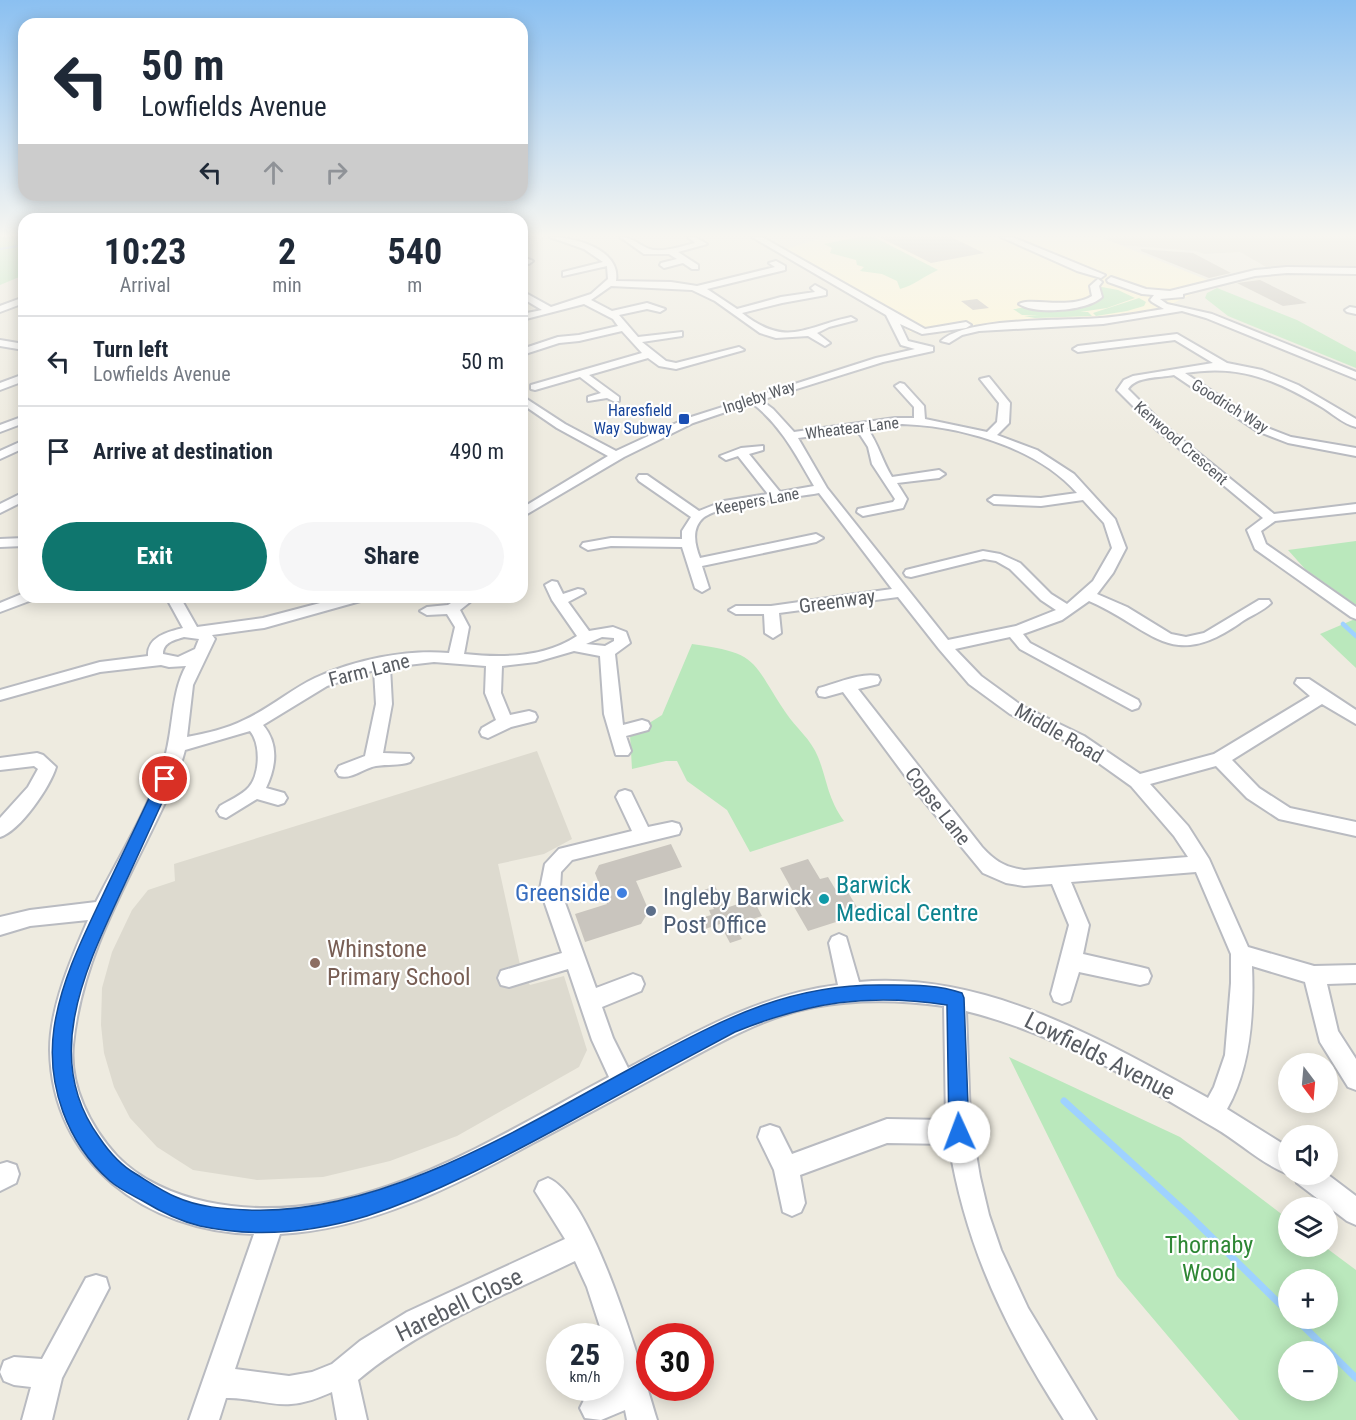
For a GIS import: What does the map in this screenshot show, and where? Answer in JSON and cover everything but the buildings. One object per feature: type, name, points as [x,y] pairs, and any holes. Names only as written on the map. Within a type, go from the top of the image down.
[{"type":"street","points":[[538,303],[549,310]]},
{"type":"street","points":[[528,315],[573,303]]},
{"type":"street","points":[[591,303],[612,314],[650,354],[663,364],[676,366],[729,357],[739,350]]},
{"type":"street","points":[[721,303],[774,336],[793,337],[810,333],[826,325],[851,320]]},
{"type":"street","points":[[736,312],[769,303]]},
{"type":"street","points":[[874,303],[891,315],[925,331],[939,334],[946,341],[959,333],[979,328],[1103,321],[1194,308],[1195,303]]},
{"type":"street","points":[[1024,304],[1039,307],[1082,303]]},
{"type":"street","points":[[901,338],[908,332],[998,322],[1115,315],[1157,303]]},
{"type":"street","points":[[1159,303],[1209,316],[1356,376]]},
{"type":"street","points":[[1200,303],[1356,370]]},
{"type":"street","points":[[612,314],[647,306],[660,309]]},
{"type":"street","points":[[2,308],[18,310]]},
{"type":"street","points":[[891,315],[901,338],[908,345],[929,349]]},
{"type":"street","points":[[528,350],[558,340],[581,340],[626,327]]},
{"type":"street","points":[[810,333],[825,343]]},
{"type":"street","points":[[636,340],[679,334]]},
{"type":"street","points":[[1078,349],[1177,337],[1224,365]]},
{"type":"street","name":"Ingleby Way","points":[[880,360],[901,338]]},
{"type":"street","name":"Ingleby Way","points":[[618,455],[689,421],[880,360],[939,347],[946,341]]},
{"type":"street","points":[[0,343],[18,346]]},
{"type":"street","points":[[1091,348],[1105,357]]},
{"type":"street","points":[[535,387],[558,386],[582,374],[650,354]]},
{"type":"street","name":"Kenwood Crescent","points":[[1271,518],[1161,428],[1122,390],[1124,385],[1131,379],[1224,365],[1246,368],[1270,376],[1356,424]]},
{"type":"street","name":"Goodrich Way","points":[[1176,372],[1261,429],[1288,440],[1356,452]]},
{"type":"street","points":[[582,374],[611,397],[592,399]]},
{"type":"street","points":[[0,387],[18,380]]},
{"type":"street","points":[[985,385],[1005,403],[1003,423],[989,436]]},
{"type":"street","points":[[899,391],[919,406],[920,421]]},
{"type":"street","name":"Middle Road","points":[[753,399],[769,411],[791,436],[822,489],[944,646],[975,680],[1016,710],[1078,740],[1137,781],[1181,831],[1202,864],[1241,954],[1242,983],[1236,1055],[1224,1092],[1212,1113]]},
{"type":"street","points":[[528,403],[561,426],[618,455]]},
{"type":"street","name":"Wheatear Lane","points":[[791,436],[895,421],[920,421],[989,436],[1033,453],[1070,477],[1110,522],[1119,548],[1106,573],[1088,595],[1040,623],[944,646]]},
{"type":"street","points":[[0,429],[18,422]]},
{"type":"street","points":[[861,426],[874,447],[878,464],[901,498],[898,505],[870,508]]},
{"type":"street","points":[[0,455],[18,447]]},
{"type":"street","points":[[726,456],[759,448]]},
{"type":"street","points":[[741,452],[777,496]]},
{"type":"street","points":[[528,509],[618,455]]},
{"type":"street","points":[[888,481],[918,473],[939,474]]},
{"type":"street","points":[[643,478],[661,485],[670,499],[687,506],[698,516]]},
{"type":"street","name":"Keepers Lane","points":[[688,543],[689,531],[698,516],[724,505],[822,489]]},
{"type":"street","points":[[994,500],[1012,497],[1041,502],[1088,495]]},
{"type":"street","points":[[0,509],[18,499]]},
{"type":"street","points":[[1356,508],[1271,518],[1254,530],[1260,546],[1356,614]]},
{"type":"street","points":[[694,563],[742,556],[794,536],[816,538]]},
{"type":"street","points":[[588,546],[609,538],[688,543],[702,588]]},
{"type":"street","points":[[0,543],[18,542]]},
{"type":"street","points":[[911,573],[925,565],[983,555],[1000,558],[1015,566],[1046,597],[1065,610]]},
{"type":"street","points":[[552,585],[580,641],[593,651],[607,652],[612,714],[622,752]]},
{"type":"street","name":"Greenway","points":[[736,610],[771,610],[903,592]]},
{"type":"street","points":[[560,600],[578,593]]},
{"type":"street","points":[[1088,595],[1124,612],[1158,635],[1176,641],[1194,642],[1209,636],[1248,609],[1264,603]]},
{"type":"street","points":[[1233,600],[1248,609]]},
{"type":"street","points":[[0,608],[18,601]]},
{"type":"street","points":[[174,603],[162,640],[154,650],[155,656],[164,661],[185,685]]},
{"type":"street","points":[[176,603],[195,632],[204,634],[207,639],[204,648]]},
{"type":"street","points":[[100,667],[186,660],[204,648],[264,623],[336,603]]},
{"type":"street","points":[[427,611],[452,609],[461,603]]},
{"type":"street","points":[[452,609],[462,627],[456,656]]},
{"type":"street","name":"Greenway","points":[[771,610],[772,633]]},
{"type":"street","points":[[0,695],[100,667],[162,640],[195,632],[264,623]]},
{"type":"street","points":[[1013,631],[1025,646],[1132,704]]},
{"type":"street","name":"Farm Lane","points":[[177,745],[209,740],[253,723],[323,681],[358,669],[416,658],[456,656],[495,661],[559,652],[601,632],[621,635],[622,643],[616,649],[607,652]]},
{"type":"street","name":"Lowfields Avenue","points":[[204,648],[185,685],[177,745],[170,770],[102,910],[81,959],[70,994],[63,1030],[62,1062],[68,1097],[77,1124],[102,1159],[119,1176],[172,1206],[198,1215],[228,1220],[271,1222],[321,1217],[367,1205],[423,1185],[493,1152],[729,1026],[771,1009],[814,997],[851,993],[922,993],[955,998],[1011,1012],[1071,1036],[1212,1113],[1278,1156]]},
{"type":"street","points":[[495,661],[491,684],[495,705],[506,722]]},
{"type":"street","points":[[373,760],[384,704],[382,664]]},
{"type":"street","points":[[825,692],[872,680]]},
{"type":"street","points":[[1303,683],[1356,718]]},
{"type":"street","name":"Copse Lane","points":[[848,686],[929,795],[990,868],[1006,875],[1024,878],[1202,864]]},
{"type":"street","points":[[1095,702],[1110,692]]},
{"type":"street","points":[[1137,781],[1220,759],[1322,696]]},
{"type":"street","points":[[488,732],[506,722],[529,717]]},
{"type":"street","points":[[226,811],[255,792],[262,780],[265,756],[264,739],[253,723]]},
{"type":"street","points":[[617,733],[642,726]]},
{"type":"street","points":[[345,771],[373,760],[404,758]]},
{"type":"street","points":[[0,764],[37,759],[47,767],[46,774],[40,783],[0,830]]},
{"type":"street","points":[[1220,759],[1253,793],[1285,814],[1356,829]]},
{"type":"street","points":[[255,792],[278,798]]},
{"type":"street","points":[[625,797],[643,836]]},
{"type":"street","points":[[622,1082],[603,1040],[553,901],[550,888],[552,869],[566,854],[574,851],[602,847],[672,829]]},
{"type":"street","points":[[1058,875],[1079,925],[1062,994]]},
{"type":"street","points":[[0,926],[30,918],[102,910]]},
{"type":"street","points":[[838,943],[851,993]]},
{"type":"street","points":[[1241,954],[1314,975],[1356,974]]},
{"type":"street","points":[[509,978],[574,958]]},
{"type":"street","points":[[1071,961],[1140,976]]},
{"type":"street","points":[[1314,975],[1328,1035],[1356,1079]]},
{"type":"street","points":[[590,1002],[611,991],[633,984]]},
{"type":"street","points":[[955,998],[959,1132],[978,1222],[998,1281],[1035,1350],[1081,1420]]},
{"type":"street","points":[[786,1168],[887,1131],[959,1132]]},
{"type":"street","points":[[770,1137],[786,1168],[792,1203]]},
{"type":"street","points":[[1320,1185],[1356,1212]]},
{"type":"street","points":[[548,1191],[567,1216],[593,1267],[642,1420]]},
{"type":"street","points":[[204,1420],[271,1222]]},
{"type":"street","name":"Harebell Close","points":[[218,1384],[243,1383],[290,1390],[312,1386],[342,1374],[370,1351],[417,1322],[581,1245]]},
{"type":"street","points":[[37,1420],[49,1374],[96,1288]]},
{"type":"street","points":[[14,1371],[49,1374]]},
{"type":"street","points":[[342,1374],[352,1420]]},
{"type":"street","points":[[595,1408],[634,1392]]},
{"type":"shaded area","points":[[872,303],[1173,303],[1157,311],[1114,318],[986,325],[939,334],[928,331],[910,332],[886,311]]},
{"type":"shaded area","name":"Whinstone Primary School","points":[[537,751],[572,839],[544,854],[498,864],[522,974],[530,985],[564,976],[587,1050],[579,1067],[457,1136],[390,1161],[323,1177],[257,1180],[193,1170],[157,1147],[130,1118],[114,1087],[104,1053],[101,1025],[102,988],[112,952],[132,910],[148,890],[175,881],[174,864]]},
{"type":"green space","points":[[1093,303],[1120,303],[1107,308],[1080,312],[1088,312],[1092,316],[1035,318],[1024,316],[1039,315],[1022,315],[1013,309],[1026,307],[1066,309]]},
{"type":"green space","points":[[1123,303],[1145,303],[1144,306],[1127,311],[1096,316],[1093,313]]},
{"type":"green space","points":[[1212,303],[1255,303],[1297,320],[1356,352],[1356,368],[1228,316]]},
{"type":"green space","points":[[1356,541],[1356,605],[1305,569],[1288,550]]},
{"type":"green space","points":[[1356,620],[1356,668],[1320,634]]},
{"type":"green space","points":[[692,644],[730,651],[751,662],[759,671],[786,713],[815,751],[831,797],[844,821],[750,852],[727,810],[687,781],[677,761],[666,761],[632,769],[630,735],[662,715]]},
{"type":"green space","name":"Thornaby Wood","points":[[1009,1057],[1180,1137],[1278,1211],[1278,1257],[1338,1257],[1356,1270],[1356,1420],[1239,1420],[1117,1276]]},
{"type":"waterway","points":[[1343,624],[1356,636]]},
{"type":"waterway","points":[[1064,1101],[1189,1215],[1278,1302]]},
{"type":"waterway","points":[[1306,1329],[1356,1378]]},
{"type":"place","name":"Haresfield Way Subway","points":[[684,419]]},
{"type":"place","name":"Greenside","points":[[622,893]]},
{"type":"place","name":"Barwick Medical Centre","points":[[824,899]]},
{"type":"place","name":"Ingleby Barwick Post Office","points":[[651,911]]},
{"type":"place","name":"Whinstone Primary School","points":[[315,963]]},
{"type":"route","points":[[165,779],[81,959],[70,994],[63,1030],[62,1062],[68,1097],[77,1124],[102,1159],[119,1176],[172,1206],[198,1215],[228,1220],[271,1222],[321,1217],[367,1205],[423,1185],[493,1152],[729,1026],[771,1009],[814,997],[851,993],[922,993],[955,998],[959,1132]]}]
